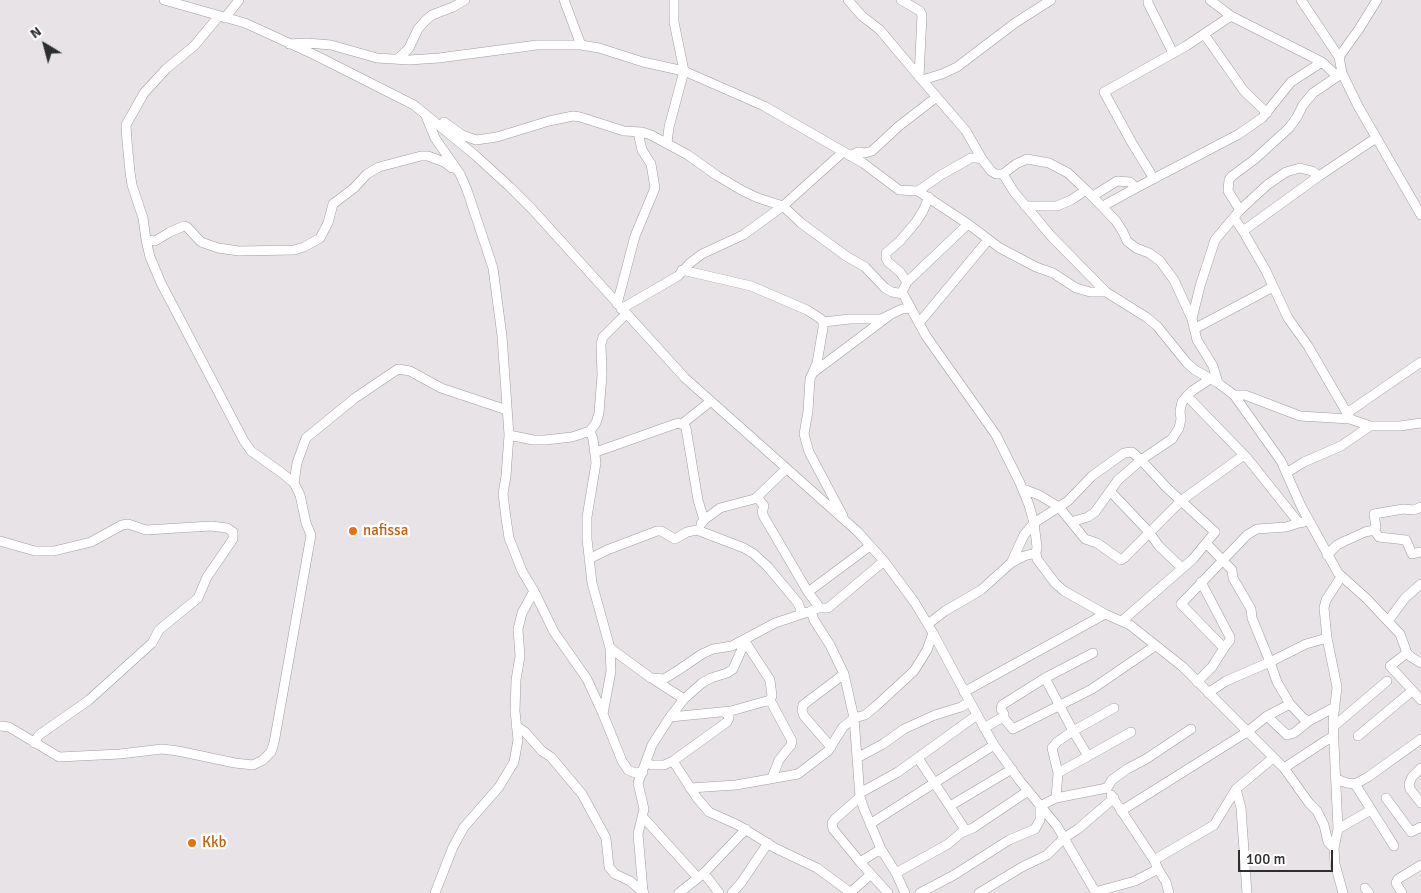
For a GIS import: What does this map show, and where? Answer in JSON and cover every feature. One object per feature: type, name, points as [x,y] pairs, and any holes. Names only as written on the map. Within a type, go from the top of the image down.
[{"type":"street","points":[[164,0],[245,23],[390,92],[414,105],[476,156],[532,209],[685,378],[846,522],[884,561],[915,603],[934,633],[994,745],[1057,826],[1096,892],[1135,880],[1158,869]]},
{"type":"street","points":[[0,726],[9,727],[59,757],[120,754],[162,749],[235,764],[253,765],[271,752],[278,724],[311,535],[306,523],[300,495],[294,483],[251,452],[244,442],[161,283],[146,240],[143,218],[130,172],[126,125],[153,81],[194,46],[239,0]]},
{"type":"street","points":[[398,59],[409,48],[418,29],[426,20],[432,15],[453,8],[465,0]]},
{"type":"street","points":[[564,0],[581,45]]},
{"type":"street","points":[[667,143],[669,126],[684,71],[674,22],[674,0]]},
{"type":"street","points":[[848,0],[862,16],[880,30],[966,131],[991,171],[996,174],[1003,174],[1021,161],[1035,160],[1058,167],[1068,173],[1102,206],[1121,227],[1127,241],[1160,261],[1174,280],[1192,319],[1197,340],[1213,366],[1214,381]]},
{"type":"street","points":[[901,0],[920,11],[922,15],[920,78]]},
{"type":"street","points":[[920,78],[942,74],[957,67],[1015,23],[1051,0]]},
{"type":"street","points":[[1148,0],[1173,53]]},
{"type":"street","points":[[1210,0],[1231,16],[1322,62],[1340,75],[1421,215]]},
{"type":"street","points":[[1301,0],[1339,57],[1340,75]]},
{"type":"street","points":[[1339,57],[1377,0]]},
{"type":"street","points":[[1154,179],[1104,92],[1210,32],[1231,16]]},
{"type":"street","points":[[1204,34],[1244,92],[1267,113]]},
{"type":"street","points":[[289,44],[331,45],[377,58],[398,59],[439,58],[537,45],[581,45],[600,48],[643,62],[684,71],[764,106],[863,163],[899,190],[918,191],[929,197],[988,240],[1081,291],[1106,292]]},
{"type":"street","points":[[1102,206],[1221,145],[1252,126],[1267,113],[1291,82],[1322,62]]},
{"type":"street","points":[[1240,210],[1228,191],[1229,180],[1289,128],[1310,96],[1340,75]]},
{"type":"street","points":[[390,92],[397,89],[404,92],[462,135],[476,140],[497,137],[549,121],[573,116],[589,119],[624,131],[638,132],[667,143],[743,192],[783,206],[846,256],[865,268],[885,288],[902,294]]},
{"type":"street","points":[[622,309],[678,276],[690,263],[708,251],[743,235],[783,206],[847,154],[872,151],[899,126],[930,103],[935,95]]},
{"type":"street","points":[[426,115],[435,138],[460,174],[493,268],[501,327],[509,435],[503,494],[509,538],[522,571],[554,632],[587,679],[622,761],[628,770],[635,773],[644,767],[664,765],[673,761],[726,722],[729,715],[723,712]]},
{"type":"street","points":[[509,435],[533,440],[572,437],[590,431],[596,423],[599,413],[602,375],[601,344],[603,337],[622,309],[635,236],[655,188],[651,164],[642,150],[638,132]]},
{"type":"street","points":[[1243,231],[1319,176],[1376,138]]},
{"type":"street","points":[[146,240],[155,241],[184,226],[200,242],[218,248],[239,251],[294,250],[320,238],[328,223],[333,204],[354,188],[367,174],[379,167],[421,156],[428,156],[444,162],[460,174]]},
{"type":"street","points":[[918,191],[971,158],[982,158]]},
{"type":"street","points":[[1192,319],[1213,245],[1240,210],[1286,172],[1300,168],[1312,171],[1319,176]]},
{"type":"street","points":[[1003,174],[1025,206],[1084,271],[1106,292],[1151,321],[1195,370],[1234,395],[1288,472],[1301,506],[1327,556],[1341,577],[1367,599],[1400,634],[1407,653],[1410,657],[1421,663]]},
{"type":"street","points":[[1025,206],[1057,206],[1117,181],[1130,182],[1136,188]]},
{"type":"street","points":[[907,282],[900,272],[888,262],[886,253],[900,241],[916,222],[923,212],[929,197]]},
{"type":"street","points":[[1234,218],[1243,231],[1288,318],[1308,346],[1349,416]]},
{"type":"street","points":[[968,224],[907,282],[902,294],[951,374],[996,435],[1023,489],[1034,522],[1038,547],[1037,559],[1055,583],[1064,591],[1104,614],[1130,625],[1180,664],[1284,768],[1321,817],[1328,842],[1334,848]]},
{"type":"street","points":[[919,323],[988,240]]},
{"type":"street","points":[[682,270],[750,286],[807,310],[821,318],[823,322],[817,363],[811,374],[804,434],[826,485],[846,522]]},
{"type":"street","points":[[1194,329],[1273,288]]},
{"type":"street","points":[[823,322],[850,318],[881,319],[902,309],[911,308]]},
{"type":"street","points":[[811,374],[890,315]]},
{"type":"street","points":[[1349,416],[1421,362]]},
{"type":"street","points":[[294,483],[296,463],[306,438],[355,398],[398,369],[410,371],[441,388],[507,410]]},
{"type":"street","points":[[1071,522],[1091,516],[1118,480],[1141,460],[1172,439],[1179,428],[1182,402],[1192,391],[1214,381]]},
{"type":"street","points":[[1234,395],[1245,395],[1300,416],[1349,416],[1370,426],[1400,426],[1421,423]]},
{"type":"street","points":[[1187,396],[1244,455],[1299,523]]},
{"type":"street","points":[[596,452],[678,423],[682,424],[711,401]]},
{"type":"street","points":[[682,424],[686,428],[698,500],[704,520]]},
{"type":"street","points":[[1288,472],[1304,462],[1341,446],[1370,426]]},
{"type":"street","points":[[590,431],[596,452],[596,463],[587,517],[589,558],[600,617],[610,648],[611,671],[603,714]]},
{"type":"street","points":[[1011,563],[1024,535],[1034,522],[1068,501],[1092,476],[1124,452],[1132,452],[1215,532],[1207,544],[1182,568],[1122,621]]},
{"type":"street","points":[[1023,489],[1039,495],[1059,507],[1085,539],[1097,543],[1120,560],[1182,500],[1244,455]]},
{"type":"street","points":[[697,530],[704,520],[720,508],[756,498],[786,469]]},
{"type":"street","points":[[1110,491],[1149,532],[1159,546],[1182,568]]},
{"type":"street","points":[[756,498],[765,507],[762,512],[764,517],[808,592],[814,620],[830,645],[844,674],[854,718],[860,795],[881,849],[896,873],[905,893]]},
{"type":"street","points":[[1374,530],[1376,527],[1374,514],[1403,509],[1414,510],[1421,506]]},
{"type":"street","points":[[1224,648],[1181,604],[1245,537],[1257,529],[1286,527],[1310,521]]},
{"type":"street","points":[[0,541],[35,551],[54,551],[92,542],[122,525],[128,524],[146,530],[211,526],[227,528],[234,532],[233,539],[207,577],[198,598],[159,630],[152,643],[89,700],[39,735],[34,743]]},
{"type":"street","points":[[589,558],[658,531],[675,539],[687,532],[697,530],[744,548],[760,559],[798,603],[811,611]]},
{"type":"street","points":[[1327,556],[1337,545],[1365,532],[1374,530]]},
{"type":"street","points":[[1374,530],[1379,536],[1403,539],[1408,543],[1412,554],[1421,552]]},
{"type":"street","points":[[1207,544],[1232,570],[1233,578],[1251,609],[1252,618],[1277,682],[1290,704],[1303,718],[1309,721]]},
{"type":"street","points":[[808,592],[870,546]]},
{"type":"street","points":[[928,624],[981,590],[1011,563],[1024,556],[1036,553]]},
{"type":"street","points":[[652,678],[664,679],[702,654],[713,649],[732,646],[744,641],[775,623],[811,611],[828,608],[884,561]]},
{"type":"street","points":[[1341,577],[1324,603],[1327,638],[1337,687],[1333,732],[1338,829],[1334,848],[1335,864],[1343,893]]},
{"type":"street","points":[[1197,682],[1212,667],[1230,640],[1230,636],[1201,582]]},
{"type":"street","points":[[1388,622],[1405,598],[1421,584]]},
{"type":"street","points":[[435,893],[453,847],[464,827],[499,787],[514,762],[518,740],[516,726],[516,680],[520,656],[518,629],[522,613],[534,591]]},
{"type":"street","points":[[964,692],[1104,614]]},
{"type":"street","points":[[690,788],[736,785],[798,774],[828,752],[843,727],[854,718],[865,715],[914,671],[927,650],[934,633]]},
{"type":"street","points":[[1208,693],[1226,681],[1306,644],[1327,638]]},
{"type":"street","points":[[643,892],[638,834],[644,808],[638,782],[652,745],[684,699],[710,678],[730,672],[744,641]]},
{"type":"street","points":[[744,641],[770,680],[772,696],[770,700],[792,741],[779,760],[772,778]]},
{"type":"street","points":[[1002,717],[1013,729],[1092,688],[1155,646]]},
{"type":"street","points":[[610,648],[684,699]]},
{"type":"street","points":[[984,728],[1002,717],[1004,714],[1001,709],[1002,705],[1045,678],[1093,653]]},
{"type":"street","points":[[1407,653],[1390,666],[1421,700]]},
{"type":"street","points":[[831,747],[804,716],[802,710],[803,705],[844,674]]},
{"type":"street","points":[[1045,678],[1073,732],[1088,756]]},
{"type":"street","points":[[1284,768],[1333,732],[1388,681]]},
{"type":"street","points":[[1358,736],[1412,691]]},
{"type":"street","points":[[670,717],[731,711],[770,700]]},
{"type":"street","points":[[858,758],[904,729],[970,702]]},
{"type":"street","points":[[1121,810],[1247,732],[1267,716],[1290,704]]},
{"type":"street","points":[[1267,716],[1287,735],[1335,707]]},
{"type":"street","points":[[1056,798],[1058,773],[1052,748],[1057,742],[1114,708]]},
{"type":"street","points":[[888,893],[833,829],[832,823],[860,795],[898,772],[977,715]]},
{"type":"street","points":[[516,726],[551,757],[582,794],[606,838],[608,867],[615,874],[630,881],[643,892]]},
{"type":"street","points":[[1040,806],[1056,798],[1107,788],[1112,780],[1127,769],[1146,759],[1191,728]]},
{"type":"street","points":[[1058,773],[1131,732]]},
{"type":"street","points":[[1336,779],[1355,784],[1368,777],[1421,739]]},
{"type":"street","points":[[870,824],[994,745]]},
{"type":"street","points":[[918,758],[966,831]]},
{"type":"street","points":[[1154,860],[1214,825],[1236,789],[1272,758]]},
{"type":"street","points":[[673,761],[690,788],[709,812],[746,830],[796,859],[817,868],[851,893],[871,874]]},
{"type":"street","points":[[1421,768],[1412,776],[1410,790],[1421,803]]},
{"type":"street","points":[[950,806],[1012,769]]},
{"type":"street","points":[[1355,784],[1394,846]]},
{"type":"street","points":[[1107,788],[1154,860],[1166,882],[1169,893]]},
{"type":"street","points":[[1236,789],[1241,808],[1246,893]]},
{"type":"street","points":[[896,873],[948,844],[1028,791]]},
{"type":"street","points":[[980,893],[1022,867],[1047,855],[1064,838],[1078,829],[1114,798]]},
{"type":"street","points":[[1386,798],[1411,832],[1421,827]]},
{"type":"street","points":[[920,893],[954,875],[1009,840],[1035,829],[1040,820],[1040,806]]},
{"type":"street","points":[[1338,829],[1371,810]]},
{"type":"street","points":[[642,816],[719,893]]},
{"type":"street","points":[[679,893],[701,876],[746,830]]},
{"type":"street","points":[[732,893],[742,883],[768,843]]},
{"type":"street","points":[[860,862],[881,849]]},
{"type":"street","points":[[1402,893],[1396,883],[1398,879],[1421,865]]},
{"type":"place","name":"nafissa","points":[[353,531]]},
{"type":"place","name":"Kkb","points":[[192,843]]}]
